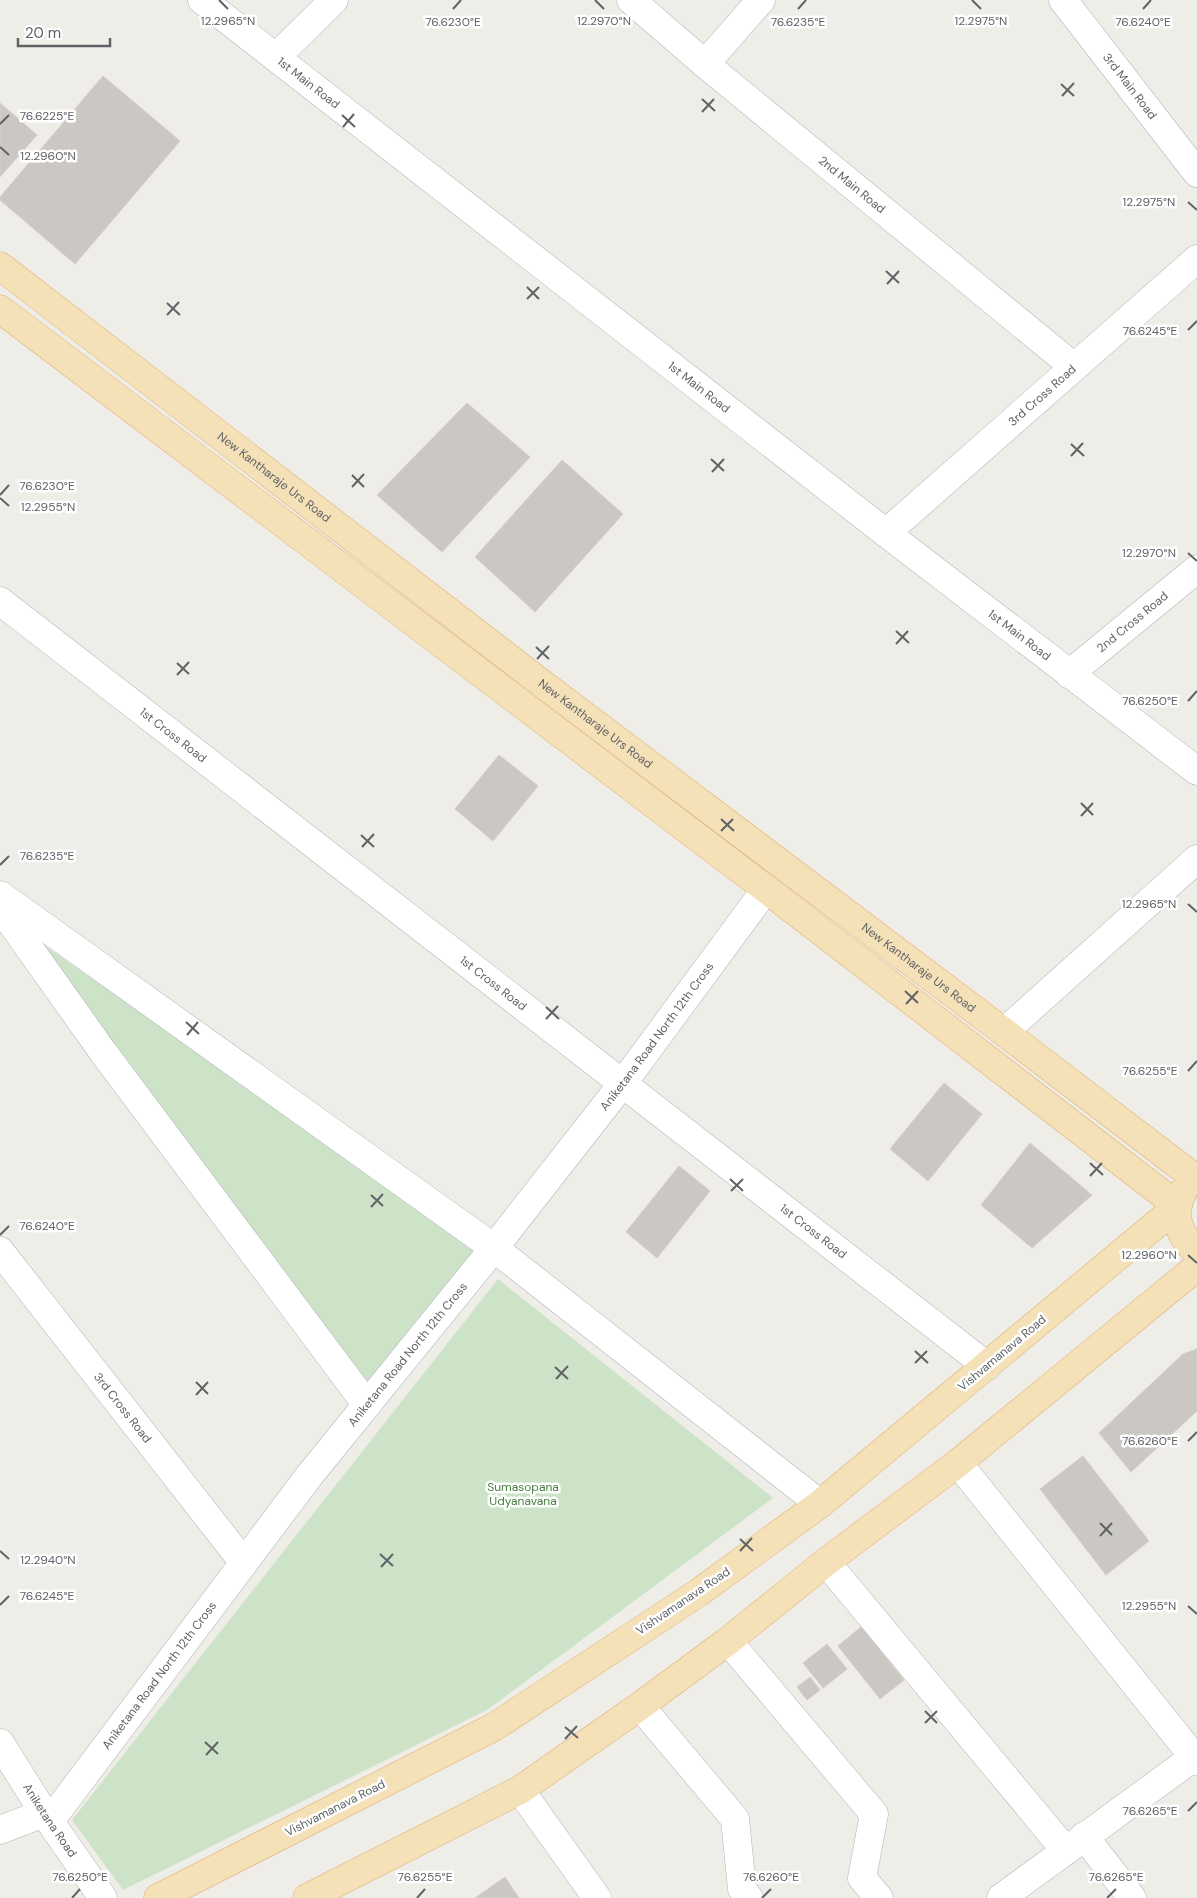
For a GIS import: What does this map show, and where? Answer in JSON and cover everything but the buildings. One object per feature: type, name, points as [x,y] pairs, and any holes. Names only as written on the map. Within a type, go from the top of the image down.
[{"type":"main road","name":"New Kantharaje Urs Road","points":[[0,266],[540,682],[1196,1177]]},
{"type":"main road","points":[[0,308],[766,889],[1178,1206]]},
{"type":"main road","points":[[1196,1177],[1181,1195],[1177,1219],[1180,1232],[1187,1243],[1197,1252]]},
{"type":"main road","name":"Vishvamanava Road","points":[[158,1898],[494,1727],[698,1593],[820,1504],[1178,1206]]},
{"type":"main road","points":[[307,1898],[520,1790],[640,1706],[728,1641],[826,1562],[958,1463],[1197,1267]]},
{"type":"street","name":"1st Main Road","points":[[202,0],[886,533],[1197,771]]},
{"type":"street","points":[[276,57],[334,0]]},
{"type":"street","name":"2nd Main Road","points":[[631,0],[705,64],[1074,367]]},
{"type":"street","points":[[705,64],[761,0]]},
{"type":"street","name":"3rd Main Road","points":[[1063,0],[1197,173]]},
{"type":"street","name":"3rd Cross Road","points":[[886,533],[1197,259]]},
{"type":"street","name":"2nd Cross Road","points":[[1069,674],[1197,569]]},
{"type":"street","name":"1st Cross Road","points":[[0,601],[987,1366]]},
{"type":"street","points":[[1004,1032],[1197,859]]},
{"type":"street","name":"Aniketana Road North 12th Cross","points":[[47,1817],[310,1476],[494,1248],[623,1083],[766,889]]},
{"type":"street","points":[[0,895],[494,1248],[820,1504]]},
{"type":"street","points":[[0,907],[109,1060],[367,1404]]},
{"type":"street","name":"3rd Cross Road","points":[[0,1252],[244,1563]]},
{"type":"street","points":[[958,1463],[1196,1759],[1001,1898]]},
{"type":"street","points":[[826,1562],[1075,1844],[1132,1898]]},
{"type":"street","points":[[728,1641],[874,1814],[862,1878],[879,1898]]},
{"type":"street","points":[[640,1706],[735,1819],[742,1889],[749,1898]]},
{"type":"street","name":"Aniketana Road","points":[[0,1743],[47,1817],[103,1898]]},
{"type":"street","points":[[520,1790],[597,1898]]},
{"type":"street","points":[[0,1830],[47,1817]]},
{"type":"green space","points":[[41,943],[477,1248],[366,1387]]},
{"type":"green space","name":"Sumasopana Udyanavana","points":[[498,1279],[773,1498],[487,1710],[123,1890],[72,1820]]}]
